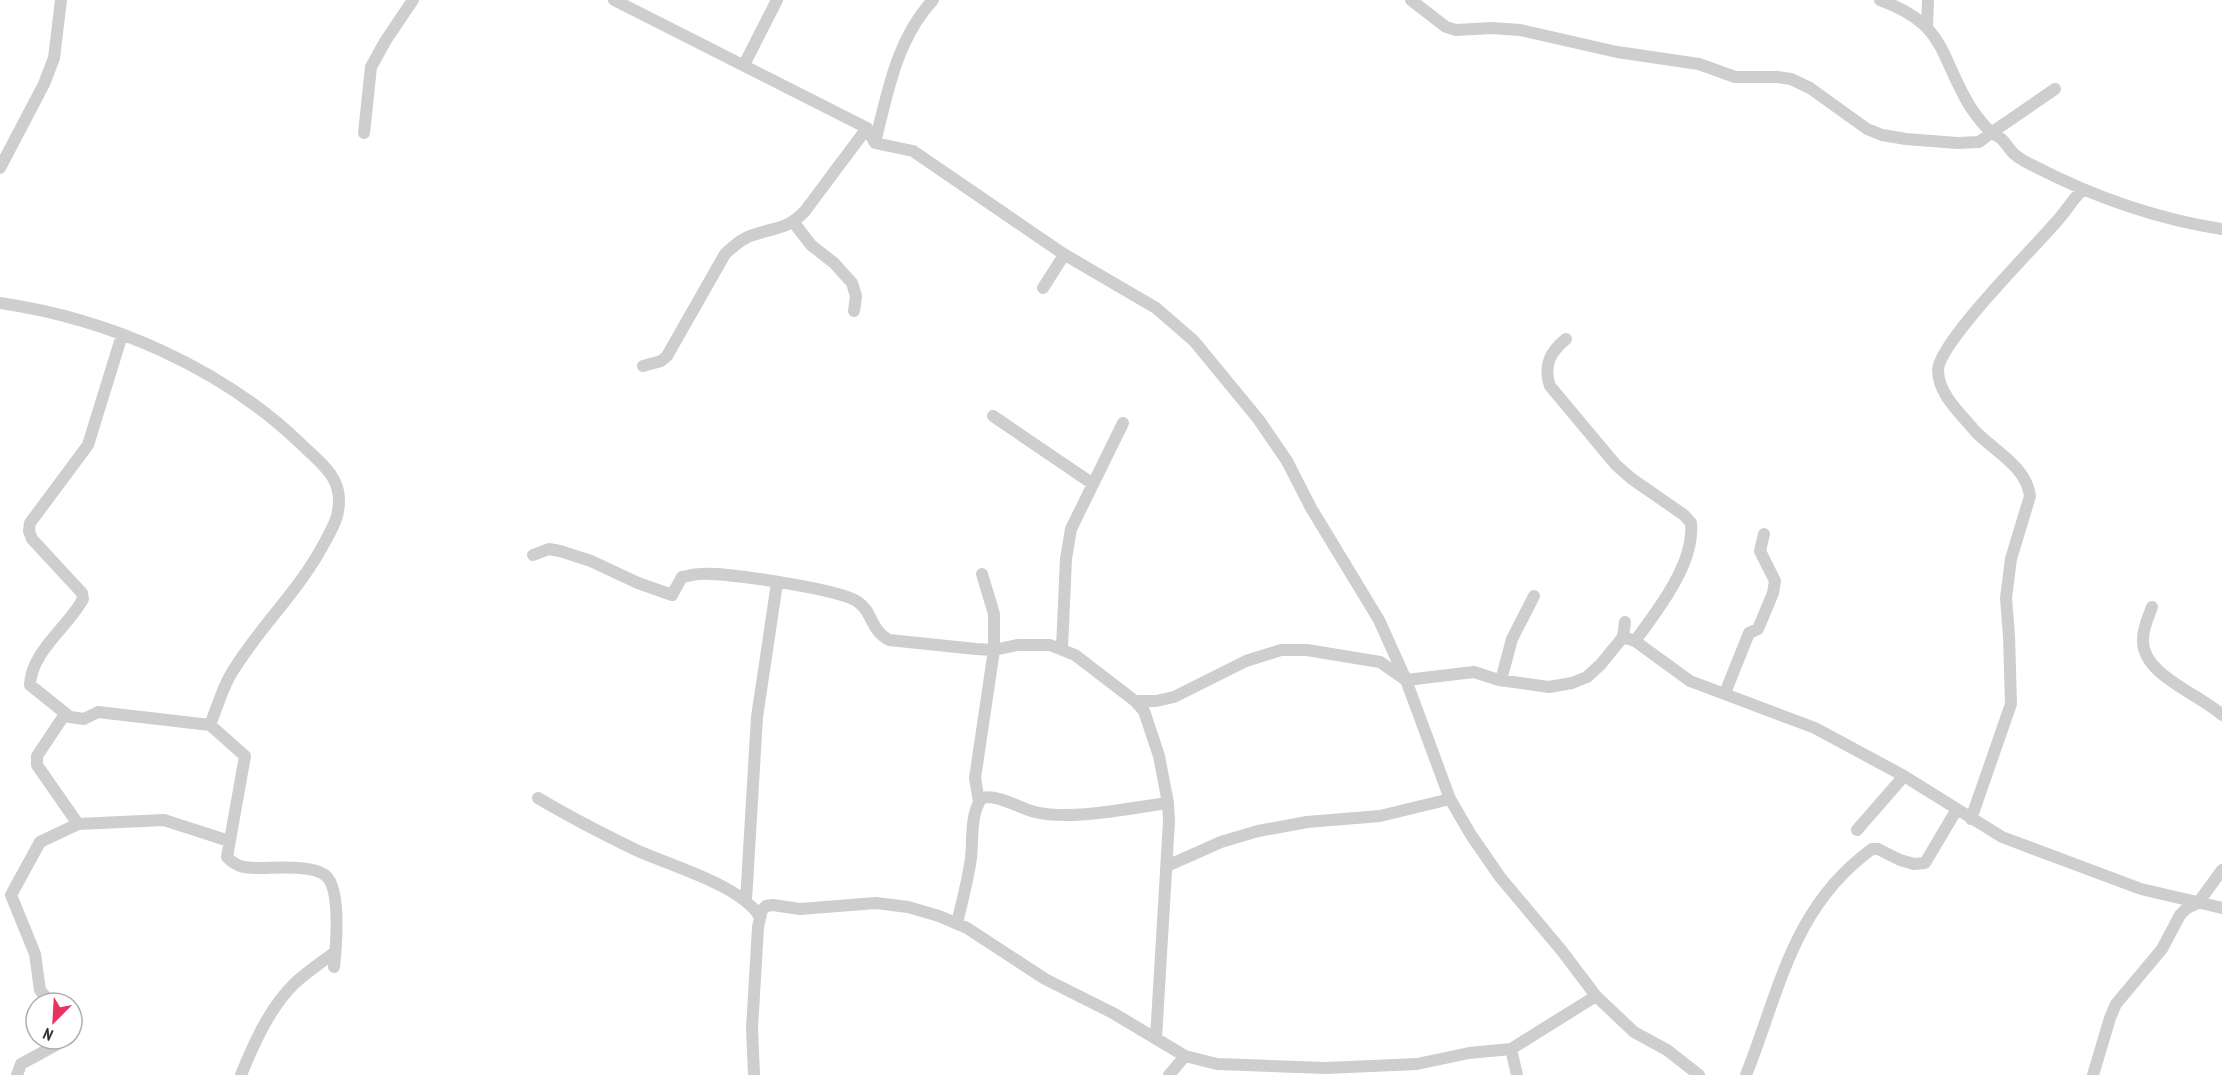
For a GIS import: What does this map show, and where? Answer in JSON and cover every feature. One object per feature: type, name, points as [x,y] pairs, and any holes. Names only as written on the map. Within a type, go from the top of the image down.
[{"type":"street","points":[[0,168],[40,93],[54,58],[61,0]]},
{"type":"street","points":[[364,133],[371,67],[413,0]]},
{"type":"street","points":[[614,0],[867,128],[875,143]]},
{"type":"street","points":[[744,65],[777,0]]},
{"type":"street","points":[[875,143],[887,96],[909,31],[933,0]]},
{"type":"street","points":[[1411,0],[1446,27],[1456,30],[1492,27],[1520,30],[1617,52],[1699,64],[1735,78],[1791,79],[1810,88],[1867,129],[1882,135],[1906,139],[1958,143],[1979,142],[2055,89]]},
{"type":"street","points":[[1880,0],[1909,13],[1927,25],[1950,63],[1968,104],[1991,134],[2000,136],[2014,154],[2082,189],[2175,220],[2222,229]]},
{"type":"street","points":[[1927,25],[1928,0]]},
{"type":"street","points":[[643,366],[661,361],[667,356],[725,254],[737,243],[752,235],[794,223],[867,128]]},
{"type":"street","points":[[875,143],[913,151],[1064,255],[1156,308],[1194,341],[1259,420],[1287,461],[1311,508],[1378,620],[1406,680],[1450,799],[1471,835],[1500,877],[1596,996],[1635,1032],[1667,1050],[1700,1075]]},
{"type":"street","points":[[1971,819],[2011,704],[2006,598],[2011,559],[2030,495],[2028,485],[2022,475],[1985,442],[1952,404],[1939,381],[1938,367],[1946,351],[1968,321],[2060,219],[2082,189]]},
{"type":"street","points":[[794,223],[811,245],[834,263],[852,284],[856,296],[854,311]]},
{"type":"street","points":[[1043,288],[1064,255]]},
{"type":"street","points":[[0,303],[78,320],[122,335],[224,383],[289,432],[330,471],[339,488],[337,516],[329,535],[309,570],[230,676],[210,725]]},
{"type":"street","points":[[122,335],[88,445],[30,523],[29,531],[32,539],[81,593],[83,599],[43,653],[31,673],[30,685],[65,714],[84,718],[98,712],[210,725],[245,756],[227,857],[244,868],[303,868],[325,875],[332,886],[336,905],[334,967]]},
{"type":"street","points":[[1136,701],[1156,702],[1174,697],[1246,661],[1281,650],[1307,650],[1380,662],[1406,680],[1474,672],[1502,680],[1549,687],[1572,683],[1587,677],[1629,639],[1667,596],[1690,544],[1691,523],[1684,515],[1632,479],[1616,465],[1550,386],[1546,375],[1549,362],[1554,348],[1566,339]]},
{"type":"street","points":[[993,416],[1094,484]]},
{"type":"street","points":[[1062,648],[1066,559],[1071,529],[1091,484],[1094,484],[1123,423]]},
{"type":"street","points":[[1725,693],[1749,633],[1758,629],[1773,593],[1775,581],[1760,551],[1764,534]]},
{"type":"street","points":[[533,555],[549,549],[560,551],[591,561],[638,583],[672,595],[682,577],[700,574],[726,575],[849,597],[860,603],[868,612],[879,635],[889,640],[994,650],[1017,645],[1050,645],[1075,654],[1136,701],[1144,711],[1151,727],[1168,803],[1167,866],[1156,1038]]},
{"type":"street","points":[[957,923],[965,892],[979,802],[975,778],[994,650],[994,614],[982,574]]},
{"type":"street","points":[[746,901],[757,717],[777,583]]},
{"type":"street","points":[[1502,680],[1512,639],[1534,596]]},
{"type":"street","points":[[2152,607],[2142,641],[2145,653],[2152,664],[2170,680],[2214,707],[2222,715]]},
{"type":"street","points":[[1625,622],[1629,639],[1690,681],[1815,728],[1904,776],[2002,837],[2141,889],[2222,908]]},
{"type":"street","points":[[65,714],[37,756],[37,765],[78,824]]},
{"type":"street","points":[[1857,830],[1904,776]]},
{"type":"street","points":[[979,802],[987,797],[1036,812],[1060,814],[1099,812],[1168,803]]},
{"type":"street","points":[[538,798],[632,848],[705,878],[746,901],[760,917]]},
{"type":"street","points":[[1167,866],[1221,842],[1258,831],[1307,822],[1380,816],[1450,799]]},
{"type":"street","points":[[1746,1075],[1789,957],[1817,903],[1872,849],[1878,849],[1914,864],[1925,863],[1957,809]]},
{"type":"street","points":[[41,991],[35,954],[11,895],[40,842],[78,824],[164,819],[229,841]]},
{"type":"street","points":[[2093,1075],[2116,1004],[2162,949],[2180,915],[2187,908],[2198,903],[2222,870]]},
{"type":"street","points":[[754,1075],[752,1029],[754,973],[760,917],[766,906],[772,905],[800,909],[876,903],[908,907],[957,923],[1045,979],[1113,1013],[1185,1056],[1216,1064],[1325,1068],[1417,1064],[1469,1053],[1511,1049],[1596,996]]},
{"type":"street","points":[[242,1075],[251,1052],[280,1000],[296,982],[335,952]]},
{"type":"street","points":[[1511,1049],[1517,1075]]},
{"type":"street","points":[[17,1075],[21,1064],[45,1051]]},
{"type":"street","points":[[1169,1075],[1185,1056]]}]
